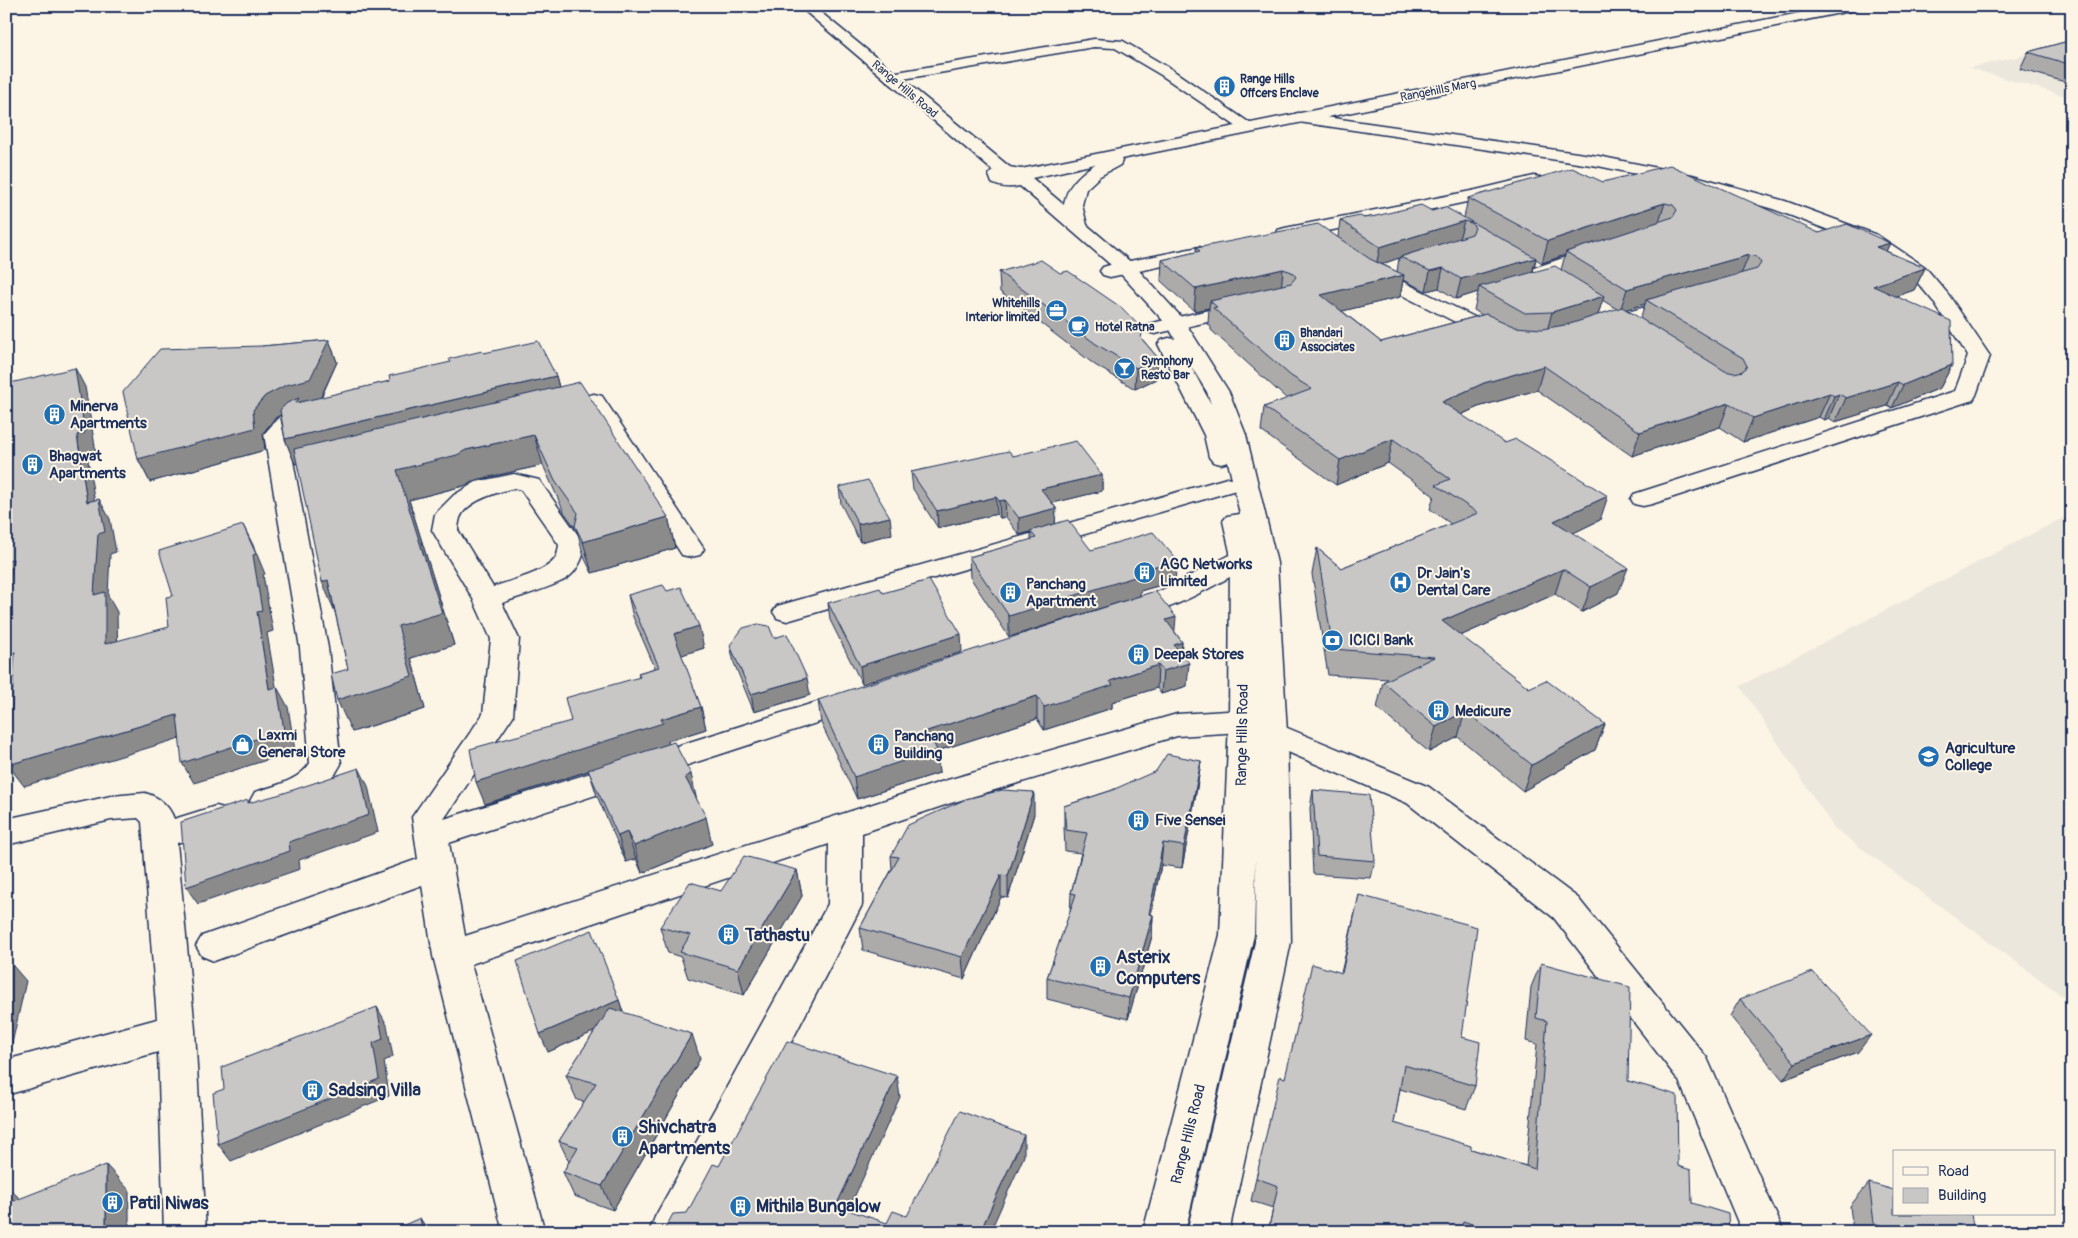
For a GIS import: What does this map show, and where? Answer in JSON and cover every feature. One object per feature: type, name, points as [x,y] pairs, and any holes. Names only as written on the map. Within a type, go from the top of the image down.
[{"type":"street","name":"Range Hills Road","points":[[805,6],[1014,177],[1118,270],[1165,325],[1172,349],[1216,435],[1243,559],[1258,727],[1237,935],[1164,1232]]},
{"type":"street","name":"Rangehills Marg","points":[[1014,177],[1138,150],[1855,6]]},
{"type":"street","points":[[891,77],[1094,43],[1113,43],[1166,72],[1248,128]]},
{"type":"street","points":[[1298,118],[1598,161],[1692,180],[1779,204],[1870,239],[1918,271],[1941,298],[1979,356],[1965,395],[1643,499]]},
{"type":"street","points":[[1080,237],[1072,203],[1076,191],[1085,179],[1102,166],[1138,150]]},
{"type":"street","points":[[1271,237],[1424,206],[1551,176]]},
{"type":"street","points":[[1424,206],[1449,220]]},
{"type":"street","points":[[1308,230],[1330,245]]},
{"type":"street","points":[[1525,286],[1544,274],[1613,247]]},
{"type":"street","points":[[1118,270],[1217,249]]},
{"type":"street","points":[[1352,260],[1374,275],[1516,344]]},
{"type":"street","points":[[1374,275],[1400,266]]},
{"type":"street","points":[[1583,332],[1610,315],[1694,299]]},
{"type":"street","points":[[1446,310],[1472,302]]},
{"type":"street","points":[[1208,1232],[1273,942],[1258,727],[1264,563],[1234,435],[1218,392],[1165,325],[1262,304]]},
{"type":"street","points":[[1610,315],[1643,336]]},
{"type":"street","points":[[538,414],[594,401],[691,549]]},
{"type":"street","points":[[160,836],[292,793],[317,778],[326,764],[293,474],[276,434],[279,428],[293,418],[342,404]]},
{"type":"street","points":[[787,612],[1227,485]]},
{"type":"street","points":[[1104,619],[1170,597],[1243,559]]},
{"type":"street","points":[[487,599],[505,640],[498,716],[428,817],[432,852],[451,956],[524,1232]]},
{"type":"street","points":[[214,946],[432,852],[879,692]]},
{"type":"street","points":[[451,956],[944,793],[1177,725],[1258,727],[1418,795],[1566,908],[1694,1070],[1763,1232]]},
{"type":"street","points":[[6,832],[111,808],[145,805],[158,817],[176,1030],[185,1232]]},
{"type":"street","points":[[670,1232],[845,905],[846,825]]},
{"type":"street","points":[[6,1078],[176,1030]]},
{"type":"shaded area","points":[[2072,44],[2072,98],[1969,68]]},
{"type":"shaded area","name":"Agriculture College","points":[[2072,513],[2072,1003],[1834,828],[1740,686]]},
{"type":"building","points":[[2072,40],[2072,65],[2028,52]]},
{"type":"building","points":[[1670,165],[1819,233],[1847,224],[1890,243],[1876,247],[1925,268],[1873,286],[1951,321],[1952,365],[1903,385],[1898,382],[1846,398],[1839,394],[1834,396],[1830,393],[1753,418],[1729,403],[1640,432],[1544,366],[1484,383],[1442,402],[1505,443],[1516,439],[1608,496],[1554,521],[1628,568],[1591,587],[1563,569],[1442,621],[1529,688],[1546,680],[1605,724],[1532,765],[1465,711],[1436,727],[1383,682],[1434,657],[1333,649],[1317,548],[1341,568],[1478,513],[1436,485],[1450,479],[1393,439],[1340,460],[1264,407],[1312,389],[1291,376],[1213,308],[1217,307],[1210,301],[1291,283],[1296,277],[1292,272],[1283,269],[1196,289],[1162,260],[1200,251],[1196,248],[1318,224],[1370,259],[1404,275],[1321,295],[1381,342],[1486,314],[1515,327],[1542,329],[1570,324],[1622,307],[1725,371],[1734,373],[1743,371],[1747,366],[1743,358],[1646,300],[1757,269],[1761,263],[1757,257],[1749,255],[1627,289],[1566,252],[1673,217],[1677,210],[1673,205],[1665,203],[1658,205],[1548,241],[1468,198],[1572,168],[1603,182]]},
{"type":"building","points":[[1421,205],[1432,211],[1445,207],[1536,258],[1461,279],[1443,268],[1430,271],[1400,257],[1472,234],[1475,228],[1472,223],[1464,221],[1380,247],[1340,220],[1360,216],[1364,218],[1376,216]]},
{"type":"building","points":[[1041,260],[1060,273],[1068,271],[1122,308],[1143,330],[1141,338],[1158,358],[1136,368],[1096,344],[999,272]]},
{"type":"building","points":[[1555,266],[1604,296],[1552,312],[1525,313],[1479,287]]},
{"type":"building","points":[[329,340],[310,379],[286,385],[265,396],[253,410],[255,428],[138,459],[123,392],[160,349],[262,346]]},
{"type":"building","points":[[538,341],[556,376],[285,439],[280,410],[287,403],[299,398],[296,403],[390,381],[389,376],[451,362],[449,359]]},
{"type":"building","points":[[75,368],[85,433],[77,435],[87,502],[99,499],[105,532],[98,534],[94,595],[105,592],[105,644],[169,627],[166,597],[173,596],[159,551],[243,525],[256,554],[253,555],[262,611],[257,612],[269,689],[277,687],[284,730],[182,763],[177,715],[8,765],[15,652],[6,654],[6,613],[13,559],[6,560],[6,482],[10,481],[6,440],[6,384]]},
{"type":"building","points":[[580,382],[668,517],[583,542],[575,526],[578,513],[555,481],[534,435],[466,450],[457,455],[397,470],[442,613],[398,626],[412,676],[337,700],[331,674],[348,669],[328,580],[322,582],[294,449]]},
{"type":"building","points":[[1076,441],[1102,475],[1041,489],[1056,508],[1019,518],[1005,500],[999,501],[996,497],[937,511],[911,472],[1009,451],[1013,456]]},
{"type":"building","points":[[868,480],[890,517],[858,524],[839,487]]},
{"type":"building","points":[[1068,520],[1091,550],[1153,532],[1177,560],[1138,571],[1141,575],[1009,616],[969,557],[1036,538],[1030,531]]},
{"type":"building","points":[[929,580],[961,634],[860,666],[828,603],[880,588],[883,593]]},
{"type":"building","points":[[663,585],[667,591],[681,587],[699,626],[674,634],[701,707],[661,719],[663,723],[476,782],[470,749],[571,721],[565,698],[640,677],[638,673],[659,667],[628,595]]},
{"type":"building","points":[[1155,591],[1176,617],[1166,620],[1182,642],[1174,645],[1189,663],[1163,671],[1158,665],[1110,681],[1113,685],[1044,707],[1037,696],[927,731],[937,750],[854,777],[818,700]]},
{"type":"building","points":[[758,624],[769,626],[774,638],[787,634],[807,678],[751,694],[730,645],[743,628]]},
{"type":"building","points":[[674,742],[691,774],[685,777],[706,817],[634,846],[627,832],[618,836],[588,770]]},
{"type":"building","points":[[1167,754],[1201,761],[1184,846],[1163,843],[1149,914],[1153,915],[1129,998],[1047,978],[1076,894],[1071,893],[1087,833],[1066,830],[1064,806],[1110,791],[1156,771]]},
{"type":"building","points":[[359,768],[369,815],[289,842],[290,851],[186,887],[181,822],[248,800],[248,803],[281,794]]},
{"type":"building","points":[[1002,790],[1034,792],[1008,876],[1001,875],[962,957],[860,928],[899,857],[891,856],[908,825],[966,799]]},
{"type":"building","points":[[1313,790],[1369,795],[1375,861],[1317,856]]},
{"type":"building","points":[[744,856],[797,870],[738,969],[680,952],[690,935],[660,927],[690,882],[721,891]]},
{"type":"building","points":[[1359,895],[1477,927],[1462,1037],[1480,1042],[1475,1086],[1404,1065],[1394,1123],[1471,1146],[1471,1149],[1535,1169],[1547,1021],[1536,1018],[1541,963],[1630,987],[1628,1081],[1677,1095],[1678,1166],[1691,1170],[1692,1203],[1728,1214],[1729,1232],[1496,1232],[1463,1221],[1461,1232],[1268,1232],[1278,1186],[1256,1178],[1280,1076],[1285,1078],[1312,964],[1342,973]]},
{"type":"building","points":[[592,930],[619,1000],[540,1034],[517,961]]},
{"type":"building","points":[[1813,972],[1871,1035],[1795,1063],[1740,999]]},
{"type":"building","name":"Sadsing Villa","points":[[377,1007],[383,1039],[373,1043],[379,1079],[218,1144],[213,1093],[224,1089],[222,1067]]},
{"type":"building","name":"Shivchatra Apartments","points":[[610,1008],[692,1034],[602,1186],[563,1172],[578,1147],[559,1141],[596,1083],[566,1075]]},
{"type":"building","points":[[787,1041],[897,1076],[836,1206],[887,1223],[893,1211],[907,1216],[960,1111],[1024,1135],[980,1232],[663,1232],[673,1214],[687,1213],[713,1164],[719,1166]]},
{"type":"building","points":[[106,1165],[106,1232],[6,1232],[6,1193],[12,1191],[11,1202]]},
{"type":"building","points":[[1869,1183],[1893,1190],[1893,1216],[1971,1216],[1974,1232],[1886,1232],[1886,1227],[1874,1223]]},
{"type":"building","points":[[420,1218],[423,1232],[388,1232]]},
{"type":"place","name":"Range Hills Offcers Enclave","points":[[1224,86]]},
{"type":"place","name":"Whitehills Interior limited","points":[[1056,310]]},
{"type":"place","name":"Hotel Ratna","points":[[1079,327]]},
{"type":"place","name":"Bhandari Associates","points":[[1284,340]]},
{"type":"place","name":"Symphony Resto Bar","points":[[1125,368]]},
{"type":"place","name":"Minerva Apartments","points":[[54,415]]},
{"type":"place","name":"Bhagwat Apartments","points":[[33,465]]},
{"type":"place","name":"AGC Networks Limited","points":[[1144,573]]},
{"type":"place","name":"Dr Jain's Dental Care","points":[[1401,582]]},
{"type":"place","name":"Panchang Apartment","points":[[1010,593]]},
{"type":"place","name":"ICICI Bank","points":[[1333,640]]},
{"type":"place","name":"Deepak Stores","points":[[1138,654]]},
{"type":"place","name":"Medicure","points":[[1439,711]]},
{"type":"place","name":"Laxmi General Store","points":[[242,744]]},
{"type":"place","name":"Panchang Building","points":[[878,745]]},
{"type":"place","name":"Agriculture College","points":[[1929,757]]},
{"type":"place","name":"Five Sensei","points":[[1139,820]]},
{"type":"place","name":"Tathastu","points":[[729,935]]},
{"type":"place","name":"Asterix Computers","points":[[1100,967]]},
{"type":"place","name":"Sadsing Villa","points":[[312,1090]]},
{"type":"place","name":"Shivchatra Apartments","points":[[622,1137]]},
{"type":"place","name":"Patil Niwas","points":[[113,1203]]},
{"type":"place","name":"Mithila Bungalow","points":[[740,1206]]}]
